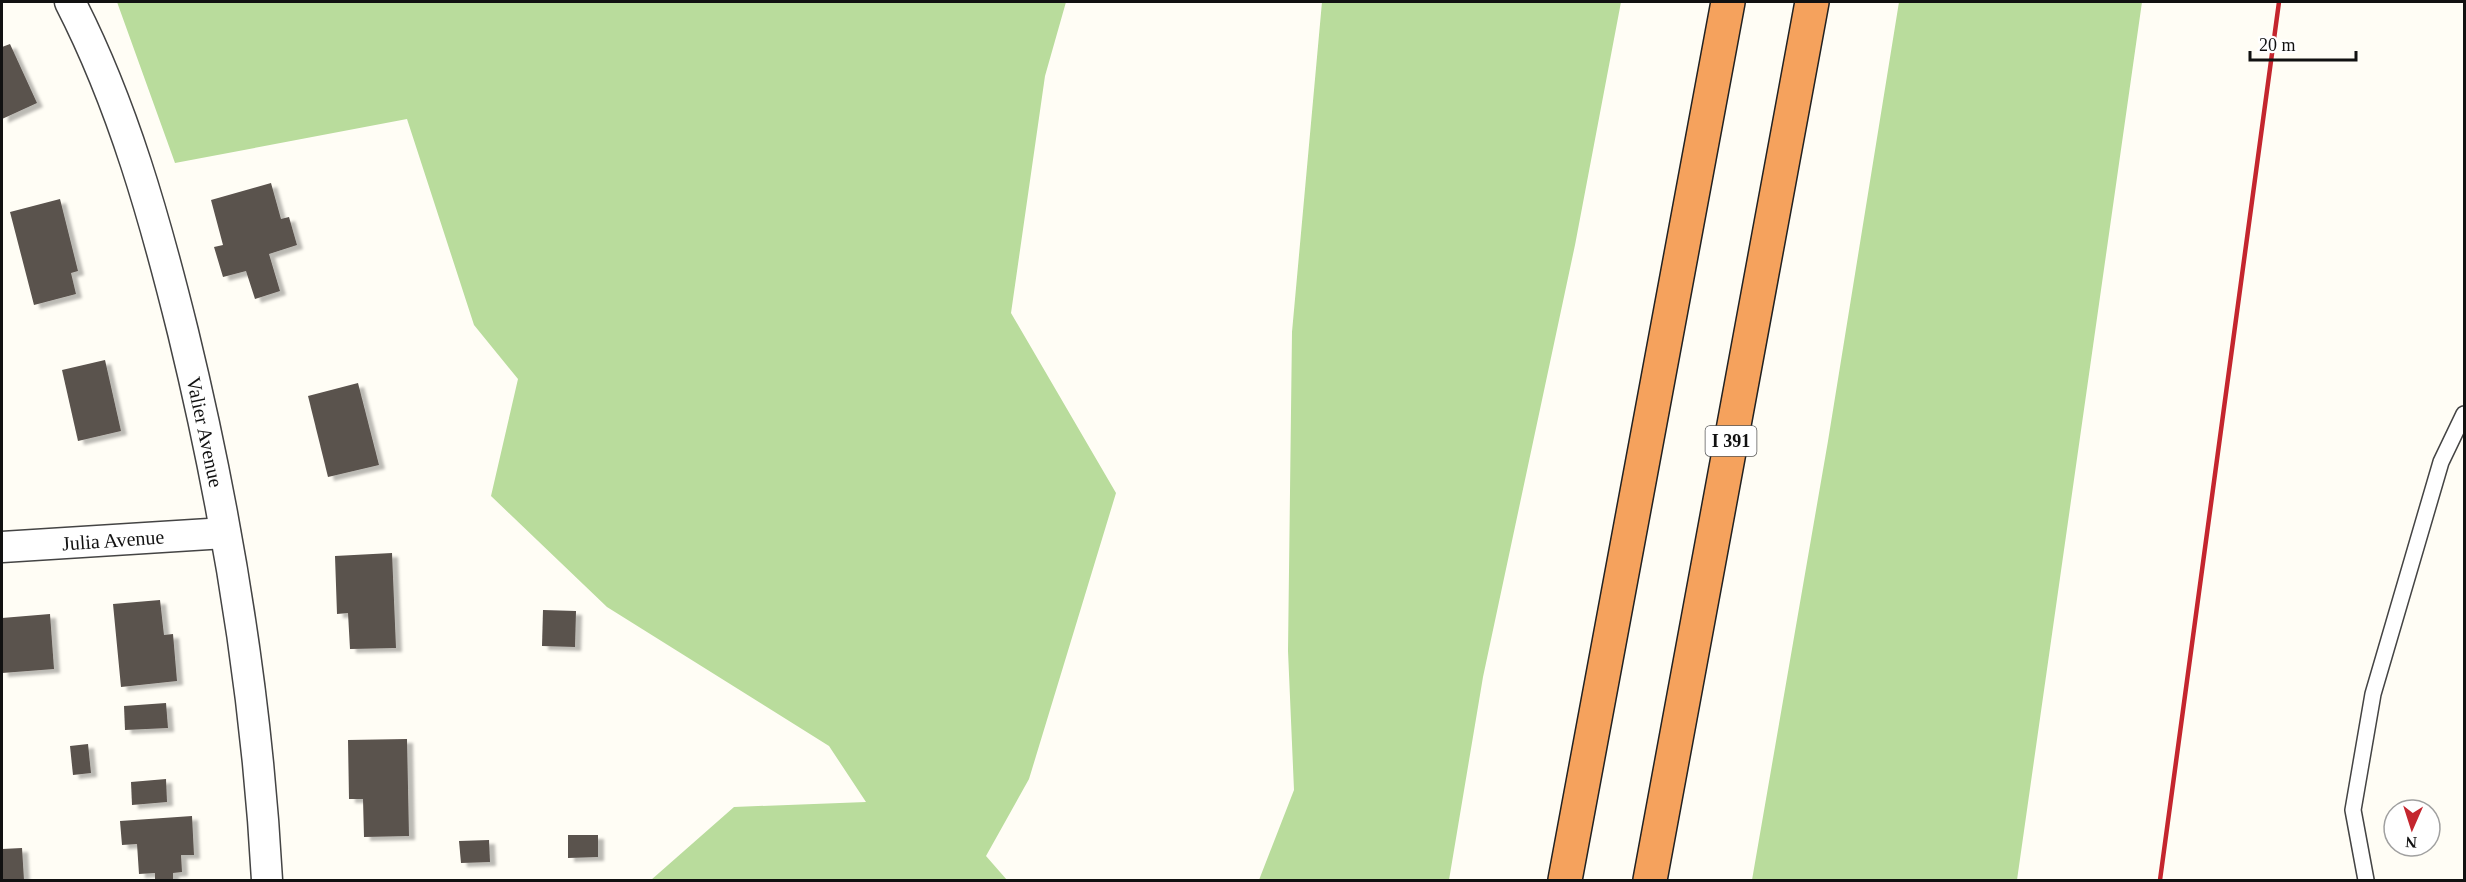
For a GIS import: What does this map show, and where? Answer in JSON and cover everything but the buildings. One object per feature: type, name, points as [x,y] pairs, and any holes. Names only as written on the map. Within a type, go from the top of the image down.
[{"type":"highway","points":[[1565,880],[1728,2]]},
{"type":"highway","name":"I 391","points":[[1650,880],[1812,2]]},
{"type":"street","name":"Valier Avenue","points":[[70,2],[114,101],[153,222],[191,365],[225,533],[253,705],[263,806],[267,880]]},
{"type":"street","name":"Julia Avenue","points":[[2,547],[225,533]]},
{"type":"lane","points":[[2366,880],[2353,810],[2373,694],[2441,462],[2464,414]]},
{"type":"green space","points":[[117,2],[1066,2],[1045,76],[1011,313],[1116,493],[1029,779],[986,856],[1007,880],[651,880],[734,807],[866,802],[829,746],[607,607],[491,496],[518,379],[474,325],[407,119],[175,163]]},
{"type":"green space","points":[[1322,2],[1621,2],[1575,245],[1483,677],[1449,880],[1259,880],[1294,790],[1288,651],[1292,332]]},
{"type":"green space","points":[[1899,2],[2142,2],[2017,880],[1752,880],[1828,441]]},
{"type":"railway","points":[[2160,880],[2279,2]]}]
